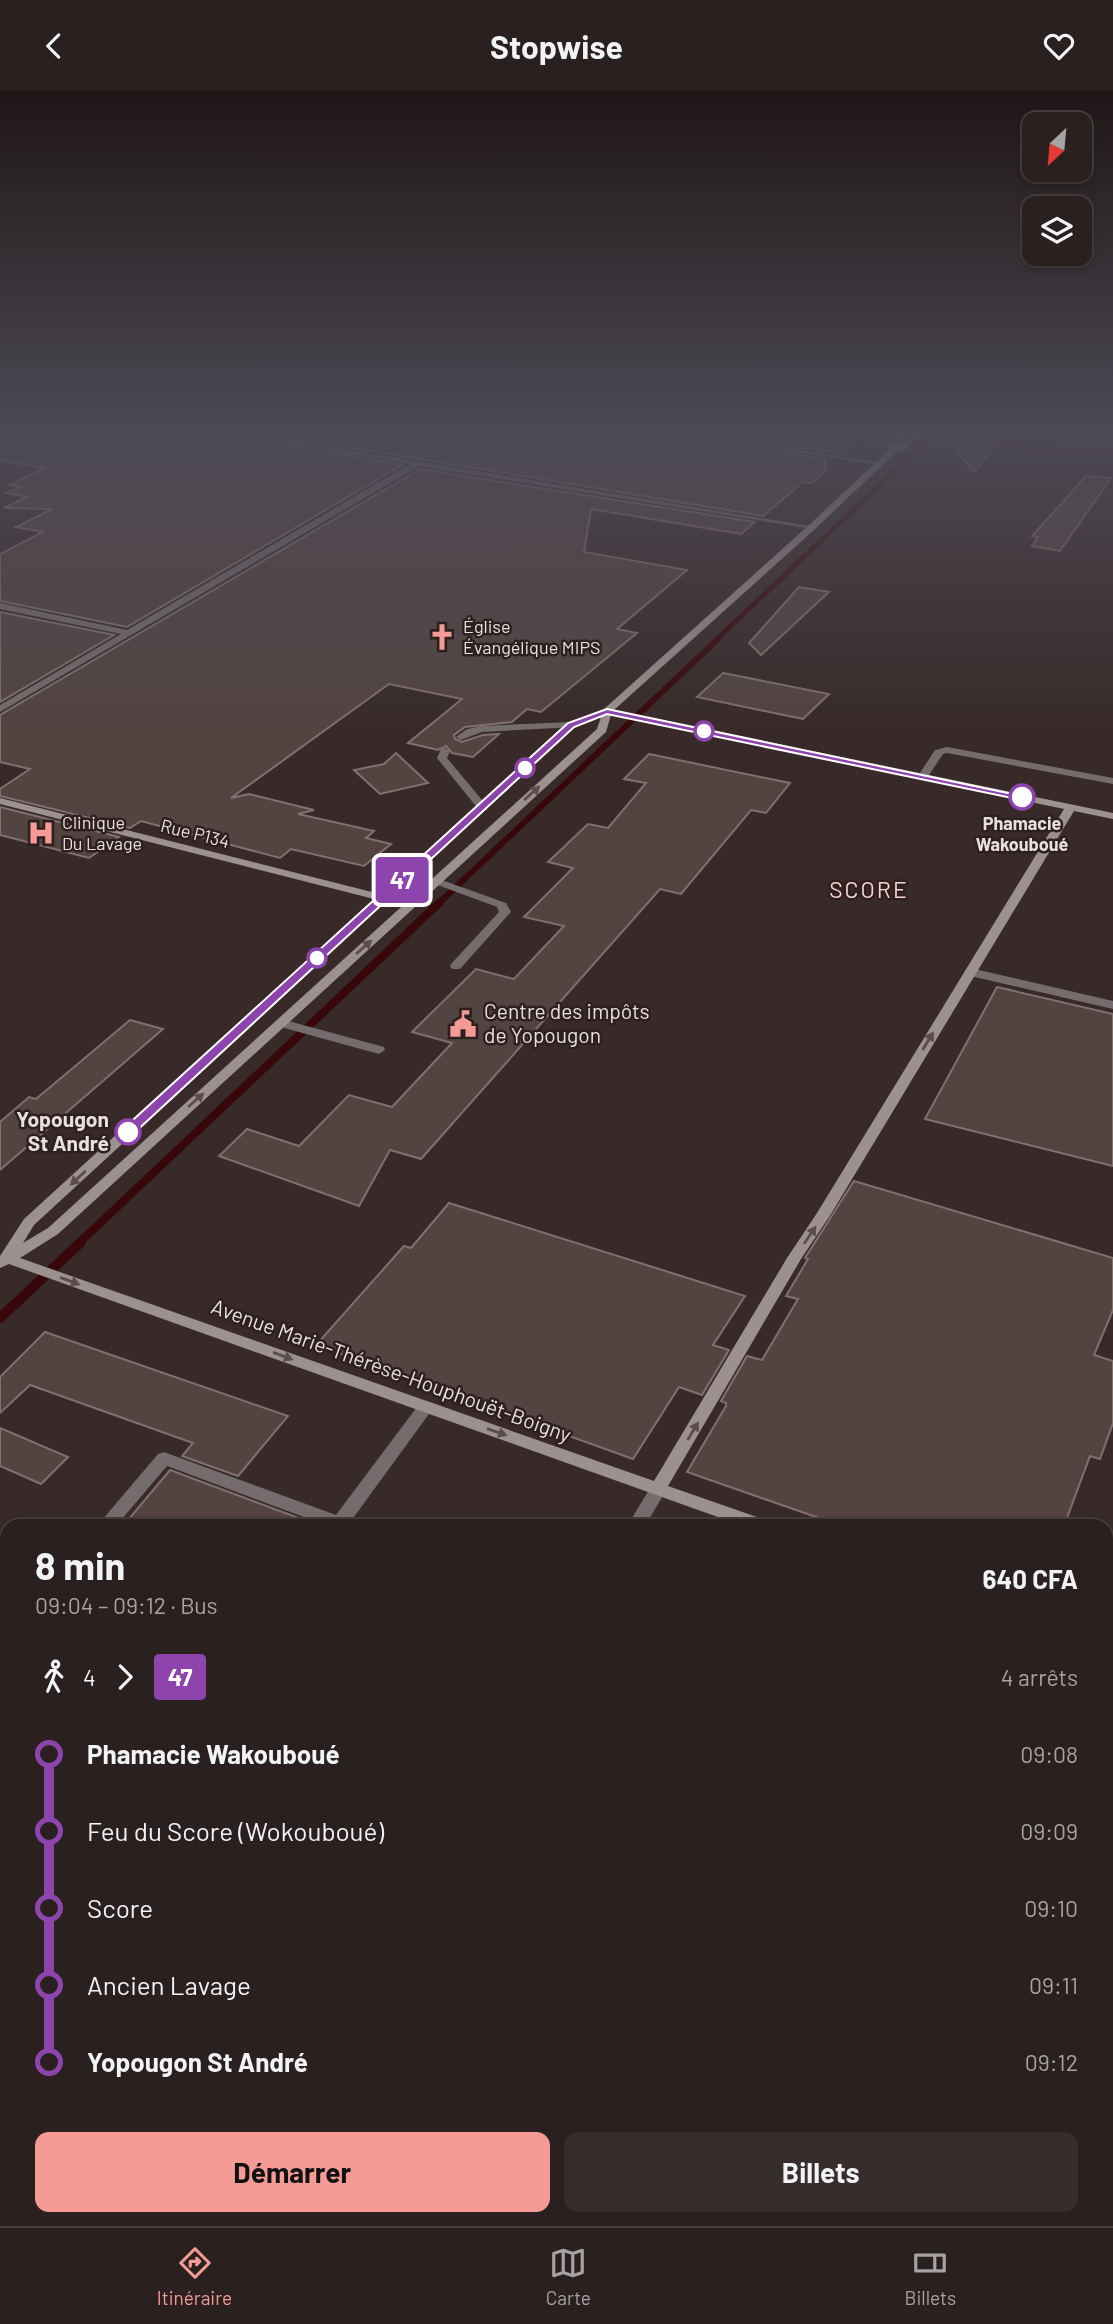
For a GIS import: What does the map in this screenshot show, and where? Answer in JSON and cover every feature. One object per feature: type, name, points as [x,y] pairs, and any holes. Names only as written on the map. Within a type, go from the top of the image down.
[{"type":"main road","points":[[3,1260],[29,1222],[571,725],[607,711],[809,530]]},
{"type":"main road","points":[[607,711],[1113,816]]},
{"type":"main road","points":[[3,1260],[53,1231],[602,730],[607,711]]},
{"type":"main road","name":"Rue P134","points":[[0,801],[383,898]]},
{"type":"main road","points":[[658,1489],[789,1268],[824,1215],[1071,807]]},
{"type":"main road","name":"Avenue Marie-Thérèse-Houphouët-Boigny","points":[[3,1260],[742,1519]]},
{"type":"street","points":[[0,709],[304,530]]},
{"type":"street","points":[[0,606],[128,633]]},
{"type":"street","points":[[461,737],[482,729],[571,725]]},
{"type":"street","points":[[923,776],[939,752],[947,750],[1113,781]]},
{"type":"street","points":[[444,751],[442,758],[483,808]]},
{"type":"street","points":[[436,881],[502,905],[505,912],[456,965]]},
{"type":"street","points":[[970,972],[1113,1005]]},
{"type":"street","points":[[281,1023],[379,1050]]},
{"type":"street","points":[[348,1519],[426,1407]]},
{"type":"street","points":[[112,1519],[164,1458],[328,1519]]},
{"type":"street","points":[[640,1519],[658,1489]]},
{"type":"building","points":[[30,530],[292,530],[127,627],[0,601],[0,554],[43,532]]},
{"type":"building","points":[[316,530],[588,530],[584,552],[687,570],[617,629],[637,633],[541,712],[527,709],[512,722],[465,727],[454,735],[455,739],[462,742],[483,735],[499,734],[473,757],[452,753],[446,746],[438,750],[408,743],[462,699],[389,684],[231,798],[249,794],[314,810],[298,814],[374,831],[366,838],[391,844],[364,866],[291,849],[280,858],[141,821],[130,828],[0,796],[0,789],[30,769],[0,762],[0,715]]},
{"type":"building","points":[[715,530],[746,530],[741,534]]},
{"type":"building","points":[[1038,530],[1075,530],[1060,551],[1032,546],[1038,537],[1032,536]]},
{"type":"building","points":[[799,587],[829,592],[761,655],[749,643]]},
{"type":"building","points":[[0,612],[114,635],[0,702]]},
{"type":"building","points":[[723,673],[829,694],[803,719],[697,697]]},
{"type":"building","points":[[396,753],[428,783],[380,794],[354,770],[384,764]]},
{"type":"building","points":[[649,754],[790,783],[766,813],[751,810],[681,894],[660,889],[421,1159],[390,1150],[359,1206],[219,1156],[247,1129],[299,1146],[349,1095],[392,1107],[452,1043],[412,1032],[476,969],[514,979],[564,926],[524,917],[573,868],[548,862],[588,824],[608,828],[646,783],[624,779]]},
{"type":"building","points":[[0,807],[119,837],[89,858],[0,835]]},
{"type":"building","points":[[997,987],[1113,1014],[1113,1166],[925,1119]]},
{"type":"building","points":[[130,1020],[163,1029],[0,1170],[0,1122],[29,1097],[36,1099]]},
{"type":"building","points":[[854,1181],[1113,1258],[1113,1310],[1094,1355],[1113,1361],[1113,1423],[1100,1459],[1090,1456],[1067,1519],[822,1519],[687,1472],[726,1406],[726,1403],[721,1401],[747,1356],[762,1360],[798,1299],[786,1296],[808,1259],[805,1258]]},
{"type":"building","points":[[449,1203],[745,1296],[713,1345],[729,1350],[702,1395],[679,1387],[633,1459],[316,1345],[404,1246],[411,1248]]},
{"type":"building","points":[[45,1332],[288,1416],[238,1476],[182,1456],[193,1443],[30,1385],[0,1413],[0,1377]]},
{"type":"building","points":[[0,1428],[68,1457],[41,1484],[0,1466]]},
{"type":"building","points":[[170,1470],[301,1519],[129,1519]]},
{"type":"waterway","points":[[717,639],[833,530]]},
{"type":"waterway","points":[[437,905],[719,638]]},
{"type":"waterway","points":[[79,1243],[439,903]]},
{"type":"waterway","points":[[0,1318],[81,1242]]},
{"type":"bus line","name":"47","points":[[128,1132],[571,725],[607,711],[1022,797]]},
{"type":"place","name":"Église Évangélique MIPS","points":[[442,637]]},
{"type":"place","name":"Phamacie Wakouboué","points":[[1022,797]]},
{"type":"place","name":"Clinique Du Lavage","points":[[41,833]]},
{"type":"place","name":"Centre des impôts de Yopougon","points":[[463,1024]]},
{"type":"place","name":"Yopougon St André","points":[[128,1132]]},
{"type":"district","name":"SCORE","points":[[869,890]]}]
